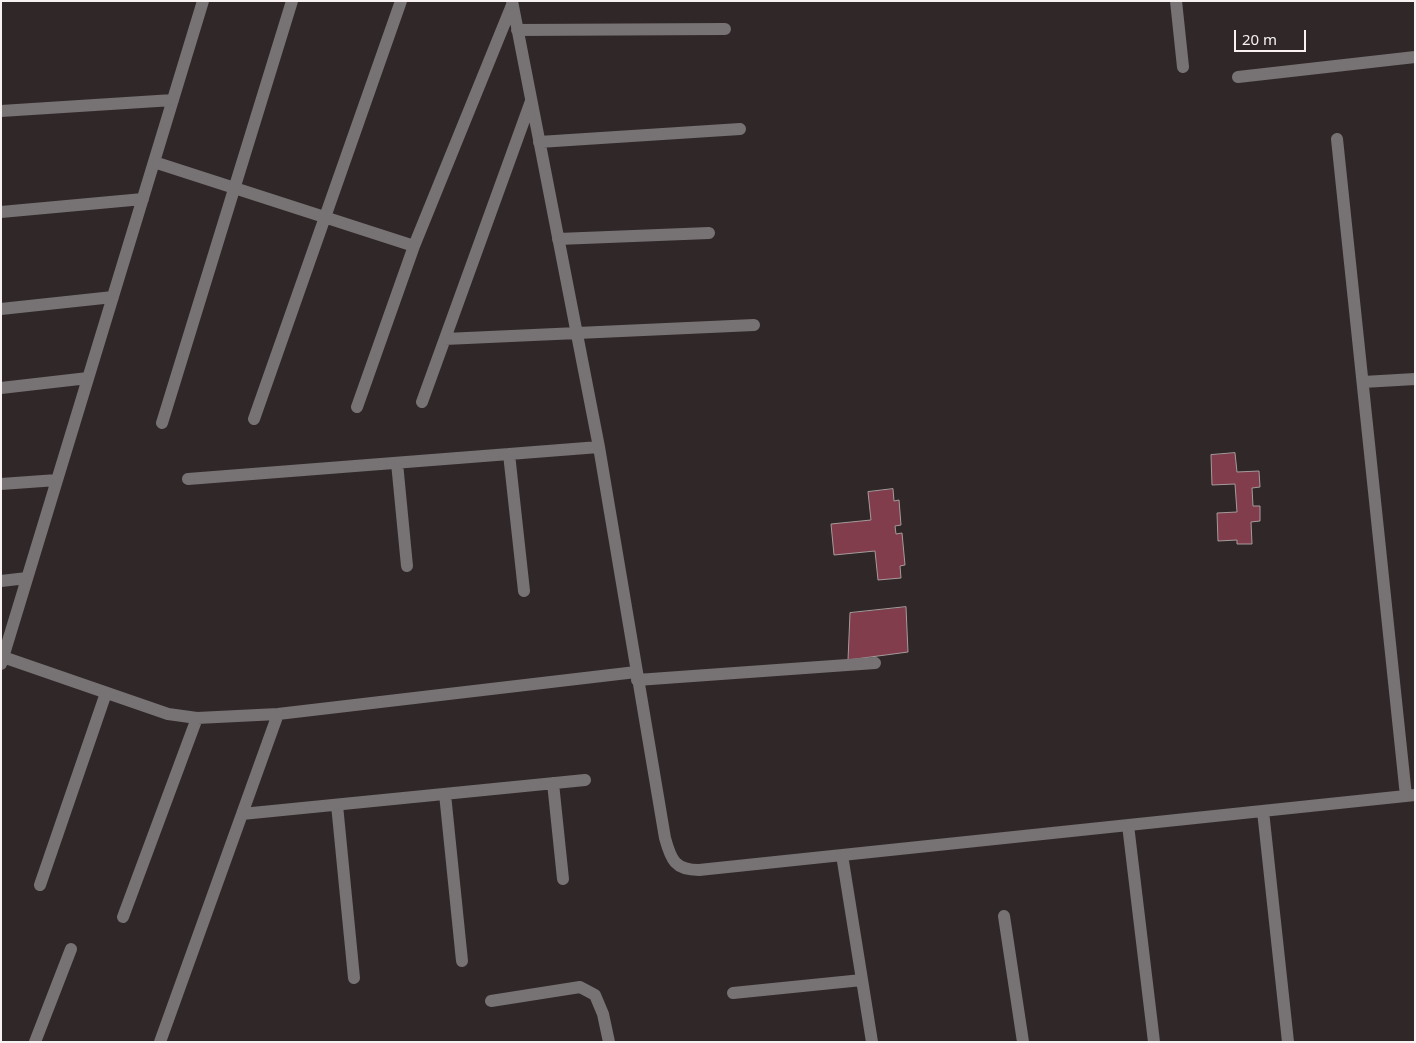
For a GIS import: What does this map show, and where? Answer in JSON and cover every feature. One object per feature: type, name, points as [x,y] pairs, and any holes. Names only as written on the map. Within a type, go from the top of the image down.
[{"type":"street","points":[[203,1],[2,660],[106,692],[168,714],[197,718],[278,714],[636,676],[875,663]]},
{"type":"street","points":[[162,423],[292,1]]},
{"type":"street","points":[[254,419],[326,218],[400,1]]},
{"type":"street","points":[[1176,1],[1183,67]]},
{"type":"street","points":[[512,3],[599,447],[636,676],[665,838],[669,854],[676,864],[687,870],[1410,795],[1337,139]]},
{"type":"street","points":[[357,408],[414,246],[512,3]]},
{"type":"street","points":[[517,30],[725,29]]},
{"type":"street","points":[[1238,77],[1415,57]]},
{"type":"street","points":[[1,110],[173,100]]},
{"type":"street","points":[[422,402],[531,101]]},
{"type":"street","points":[[539,142],[740,129]]},
{"type":"street","points":[[154,162],[414,246]]},
{"type":"street","points":[[1,212],[143,199]]},
{"type":"street","points":[[558,239],[709,233]]},
{"type":"street","points":[[1,309],[113,296]]},
{"type":"street","points":[[445,339],[754,325]]},
{"type":"street","points":[[1,388],[88,378]]},
{"type":"street","points":[[1363,382],[1415,379]]},
{"type":"street","points":[[188,479],[599,447]]},
{"type":"street","points":[[509,454],[524,591]]},
{"type":"street","points":[[396,463],[407,566]]},
{"type":"street","points":[[1,484],[57,480]]},
{"type":"street","points":[[1,581],[27,578]]},
{"type":"street","points":[[40,885],[106,692]]},
{"type":"street","points":[[160,1042],[278,714]]},
{"type":"street","points":[[123,917],[197,718]]},
{"type":"street","points":[[242,814],[585,780]]},
{"type":"street","points":[[553,783],[563,879]]},
{"type":"street","points":[[445,794],[462,961]]},
{"type":"street","points":[[337,805],[354,978]]},
{"type":"street","points":[[1263,811],[1288,1042]]},
{"type":"street","points":[[1128,825],[1154,1042]]},
{"type":"street","points":[[842,855],[872,1042]]},
{"type":"street","points":[[1004,916],[1022,1042]]},
{"type":"street","points":[[35,1042],[71,949]]},
{"type":"street","points":[[733,993],[862,980]]},
{"type":"street","points":[[491,1002],[580,988],[595,995],[603,1014],[609,1042]]},
{"type":"building","points":[[1235,453],[1237,472],[1259,471],[1260,487],[1252,488],[1253,506],[1260,506],[1260,521],[1251,522],[1252,544],[1237,544],[1237,540],[1218,541],[1217,513],[1237,512],[1235,484],[1212,485],[1211,455]]},
{"type":"building","points":[[893,489],[894,501],[899,500],[901,525],[895,526],[896,534],[902,533],[905,565],[900,566],[901,578],[878,580],[875,551],[834,555],[831,524],[871,520],[868,492]]},
{"type":"building","points":[[906,607],[908,652],[848,660],[850,613]]}]
